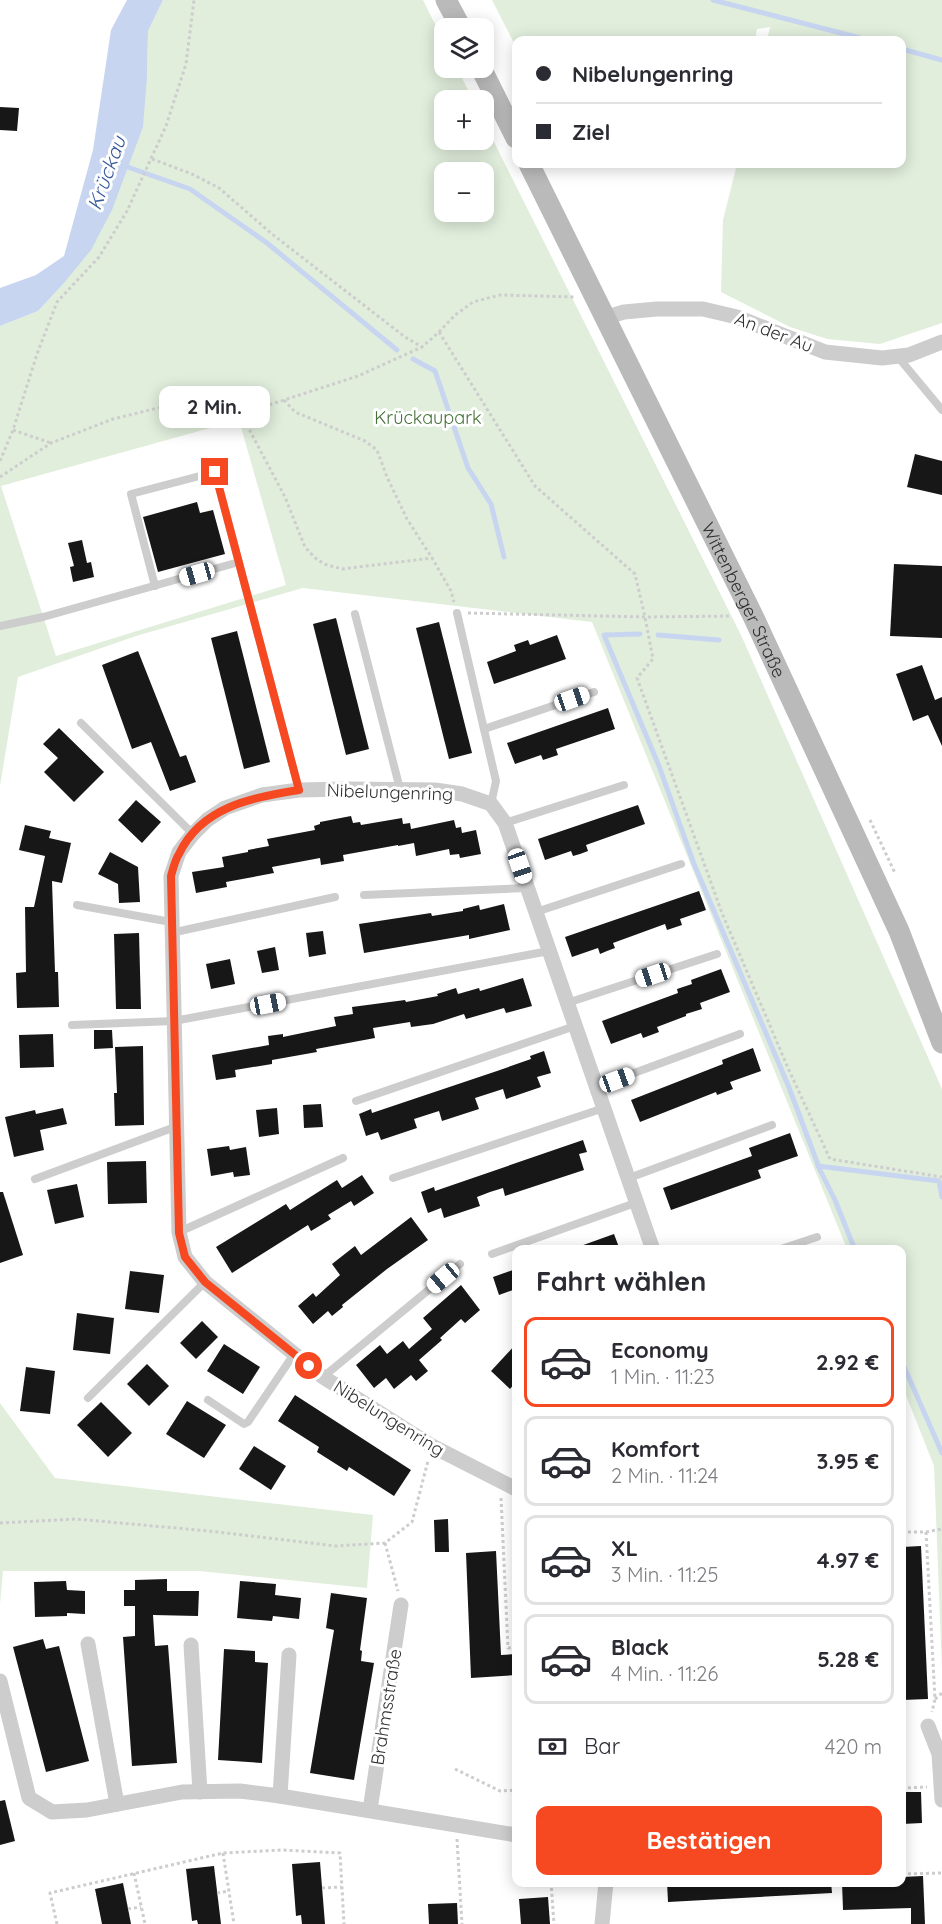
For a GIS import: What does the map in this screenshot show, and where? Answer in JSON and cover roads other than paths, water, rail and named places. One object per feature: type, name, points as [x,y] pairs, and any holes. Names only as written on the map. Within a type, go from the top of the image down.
[{"type":"main road","points":[[446,0],[456,18]]},
{"type":"main road","points":[[486,78],[512,130]]},
{"type":"main road","name":"Wittenberger Straße","points":[[531,168],[753,616],[899,931],[942,1043]]},
{"type":"street","name":"An der Au","points":[[604,318],[624,312],[703,309],[737,316],[825,352],[882,358],[909,356],[942,342]]},
{"type":"street","name":"Nibelungenring","points":[[490,804],[462,794],[435,790],[299,790],[262,795],[225,808],[207,820],[193,834],[179,852],[171,876],[175,1127],[179,1233],[185,1257],[205,1282],[323,1377],[432,1446],[512,1488]]},
{"type":"street","points":[[490,804],[505,823],[651,1245]]},
{"type":"street","name":"Brahmsstraße","points":[[370,1810],[401,1605]]},
{"type":"street","points":[[88,1644],[117,1804]]},
{"type":"street","points":[[191,1645],[200,1792]]},
{"type":"street","points":[[280,1796],[289,1655]]},
{"type":"street","points":[[0,1680],[29,1798],[51,1812],[87,1810],[182,1792],[240,1791],[512,1834]]},
{"type":"street","points":[[928,1726],[939,1754],[942,1800]]},
{"type":"street","points":[[602,1924],[606,1887]]},
{"type":"lane","points":[[898,357],[942,410]]},
{"type":"lane","points":[[155,586],[131,494],[215,472],[299,790]]},
{"type":"lane","points":[[0,626],[43,617],[239,562]]},
{"type":"lane","points":[[457,613],[496,781],[490,804]]},
{"type":"lane","points":[[355,614],[399,789]]},
{"type":"lane","points":[[484,729],[594,692]]},
{"type":"lane","points":[[81,723],[193,834]]},
{"type":"lane","points":[[505,823],[624,785]]},
{"type":"lane","points":[[536,912],[681,864]]},
{"type":"lane","points":[[364,895],[527,888]]},
{"type":"lane","points":[[77,905],[171,927],[335,897]]},
{"type":"lane","points":[[72,1025],[174,1021],[549,951]]},
{"type":"lane","points":[[567,1003],[717,954]]},
{"type":"lane","points":[[356,1101],[575,1026]]},
{"type":"lane","points":[[596,1087],[740,1034]]},
{"type":"lane","points":[[393,1178],[604,1108]]},
{"type":"lane","points":[[629,1178],[772,1125]]},
{"type":"lane","points":[[35,1179],[175,1127]]},
{"type":"lane","points":[[179,1233],[343,1158]]},
{"type":"lane","points":[[517,1245],[638,1202]]},
{"type":"lane","points":[[793,1245],[817,1237]]},
{"type":"lane","points":[[492,1254],[512,1247]]},
{"type":"lane","points":[[323,1377],[460,1264]]},
{"type":"lane","points":[[88,1398],[205,1282]]},
{"type":"lane","points":[[208,1400],[238,1422],[244,1424],[248,1422],[294,1354]]},
{"type":"water","points":[[127,0],[163,0],[148,31],[143,127],[112,210],[91,250],[38,311],[0,326],[0,288],[36,275],[64,256],[93,150],[111,30]]},
{"type":"waterway","name":"Krückau","points":[[713,0],[852,36]]},
{"type":"waterway","name":"Krückau","points":[[906,50],[942,60]]},
{"type":"waterway","points":[[122,165],[190,189],[267,243],[397,350]]},
{"type":"waterway","points":[[413,359],[435,371],[468,468],[491,504],[504,557]]},
{"type":"waterway","points":[[640,634],[604,635],[659,766],[694,864],[853,1245]]},
{"type":"waterway","points":[[658,635],[719,640]]},
{"type":"waterway","points":[[818,1166],[939,1181],[942,1197]]},
{"type":"waterway","points":[[906,1371],[942,1453]]},
{"type":"park label","name":"Krückaupark","points":[[428,417]]}]
